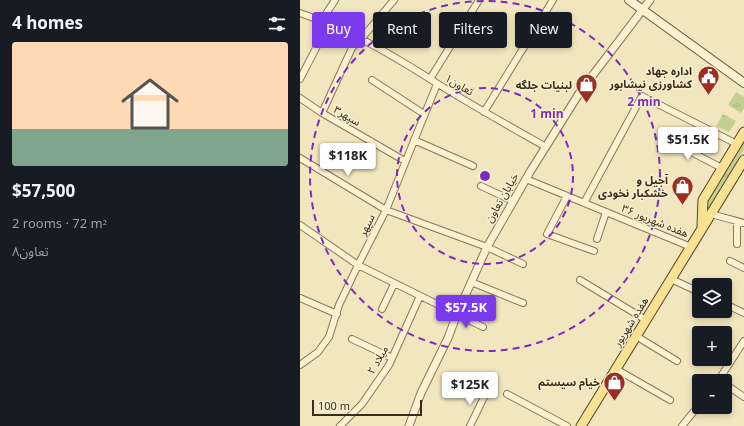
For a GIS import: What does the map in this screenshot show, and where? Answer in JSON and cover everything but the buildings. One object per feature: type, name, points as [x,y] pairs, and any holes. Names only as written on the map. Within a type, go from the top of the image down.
[{"type":"main road","points":[[629,0],[744,83]]},
{"type":"main road","name":"هفده شهریور","points":[[701,230],[703,221],[703,200],[744,132]]},
{"type":"main road","name":"هفده شهریور","points":[[582,426],[744,160]]},
{"type":"street","points":[[330,12],[335,0]]},
{"type":"street","points":[[365,34],[394,0]]},
{"type":"street","points":[[430,79],[479,0]]},
{"type":"street","points":[[484,112],[553,0]]},
{"type":"street","name":"خیابان تعاون","points":[[409,426],[421,394],[448,338],[487,247],[513,201],[580,92],[650,0]]},
{"type":"street","name":"تعاون۱","points":[[300,13],[312,17]]},
{"type":"street","name":"تعاون۱","points":[[365,41],[546,147]]},
{"type":"street","points":[[300,79],[315,48]]},
{"type":"street","points":[[322,113],[352,48]]},
{"type":"street","points":[[300,65],[307,67]]},
{"type":"street","points":[[372,80],[424,114]]},
{"type":"street","name":"سپهر","points":[[300,365],[318,352],[329,337],[358,265],[386,210],[424,114],[438,84]]},
{"type":"street","points":[[584,203],[642,96],[737,144]]},
{"type":"street","name":"سپهر۳","points":[[300,98],[322,113],[405,161]]},
{"type":"street","points":[[662,137],[722,168]]},
{"type":"street","points":[[414,140],[472,166]]},
{"type":"street","points":[[300,158],[386,210],[487,247],[523,264]]},
{"type":"street","name":"هفده شهریور ۳۶","points":[[526,179],[691,247]]},
{"type":"street","points":[[481,186],[513,201]]},
{"type":"street","points":[[567,196],[547,234],[594,251]]},
{"type":"street","points":[[597,239],[606,212]]},
{"type":"street","points":[[711,214],[744,223]]},
{"type":"street","points":[[737,222],[737,244]]},
{"type":"street","points":[[300,225],[358,265],[484,327]]},
{"type":"street","points":[[730,261],[744,268]]},
{"type":"street","points":[[671,279],[692,289]]},
{"type":"street","points":[[580,280],[646,320]]},
{"type":"street","points":[[471,282],[523,303]]},
{"type":"street","points":[[382,309],[394,284]]},
{"type":"street","name":"میلاد ۲","points":[[340,426],[362,404],[389,365],[420,296]]},
{"type":"street","points":[[300,298],[337,314]]},
{"type":"street","points":[[732,307],[744,313]]},
{"type":"street","points":[[636,336],[676,361]]},
{"type":"street","points":[[352,339],[392,358]]},
{"type":"street","points":[[723,374],[744,342]]},
{"type":"street","points":[[616,369],[670,400]]},
{"type":"street","points":[[732,389],[744,397]]},
{"type":"street","points":[[470,426],[486,393]]},
{"type":"street","points":[[507,394],[567,426]]},
{"type":"street","points":[[682,426],[692,414]]},
{"type":"green space","points":[[736,92],[744,97],[744,108],[741,113],[728,105]]},
{"type":"green space","points":[[723,114],[736,121],[729,132],[716,126]]},
{"type":"green space","points":[[744,142],[744,150],[708,210],[707,203]]},
{"type":"place","name":"اداره جهاد کشاورزی نیشابور","points":[[708,96]]},
{"type":"place","name":"لبنیات جلگه","points":[[587,104]]},
{"type":"place","name":"آجیل و خشکبار نخودی","points":[[683,206]]},
{"type":"place","name":"خیام سیستم","points":[[615,402]]}]
